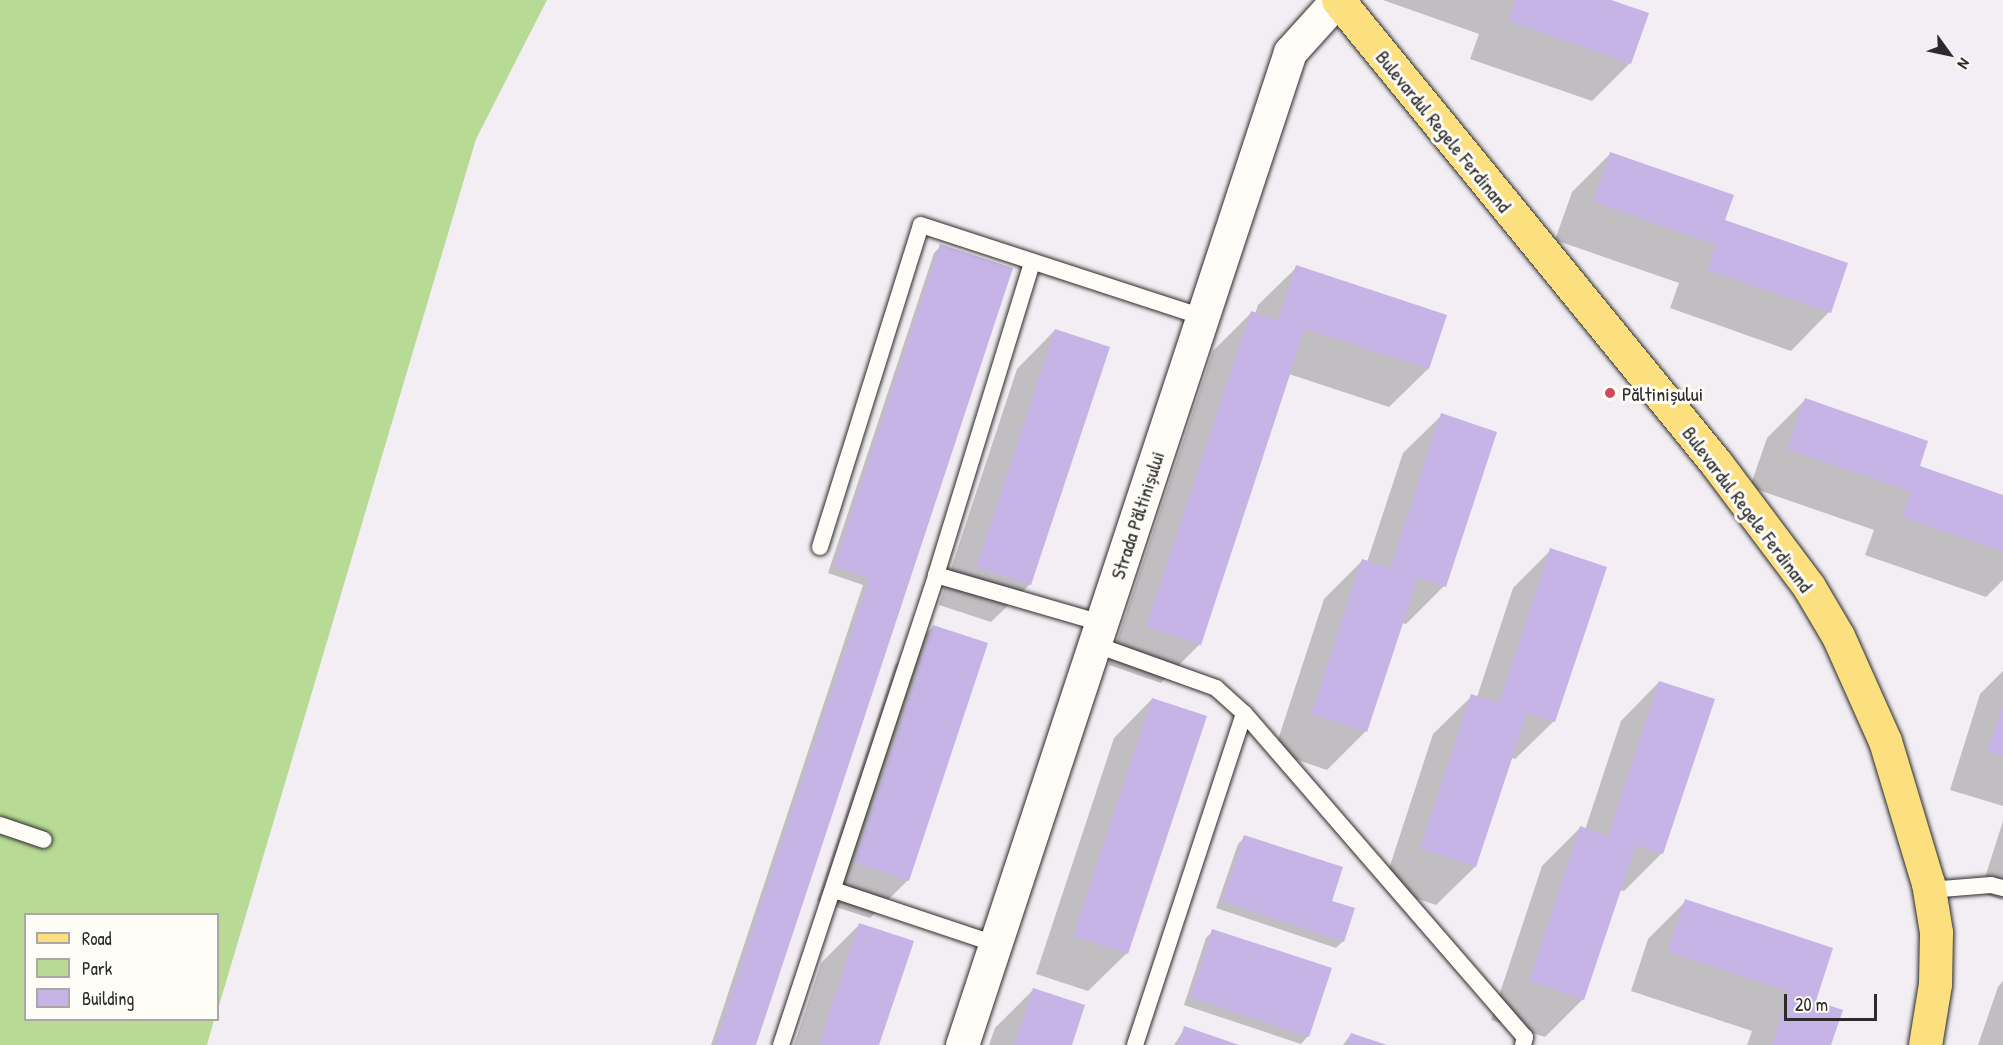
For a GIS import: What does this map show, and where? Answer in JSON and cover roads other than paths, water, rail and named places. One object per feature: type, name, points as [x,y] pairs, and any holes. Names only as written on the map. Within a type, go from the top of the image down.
[{"type":"main road","name":"Bulevardul Regele Ferdinand","points":[[1337,0],[1716,463],[1809,587],[1839,636],[1886,741],[1929,890],[1936,947],[1925,1045]]},
{"type":"street","name":"Strada Păltinișului","points":[[962,1045],[1290,52],[1337,0]]},
{"type":"lane","points":[[820,547],[921,225],[1202,317]]},
{"type":"lane","points":[[781,1045],[936,575],[1032,263]]},
{"type":"lane","points":[[936,575],[1097,633],[1216,688],[1244,713],[1525,1037],[1523,1045]]},
{"type":"lane","points":[[1135,1045],[1244,713]]},
{"type":"lane","points":[[0,825],[44,840]]},
{"type":"lane","points":[[1929,890],[1991,885],[2003,888]]},
{"type":"lane","points":[[834,890],[995,944]]},
{"type":"place","name":"Păltinișului","points":[[1610,393]]}]
